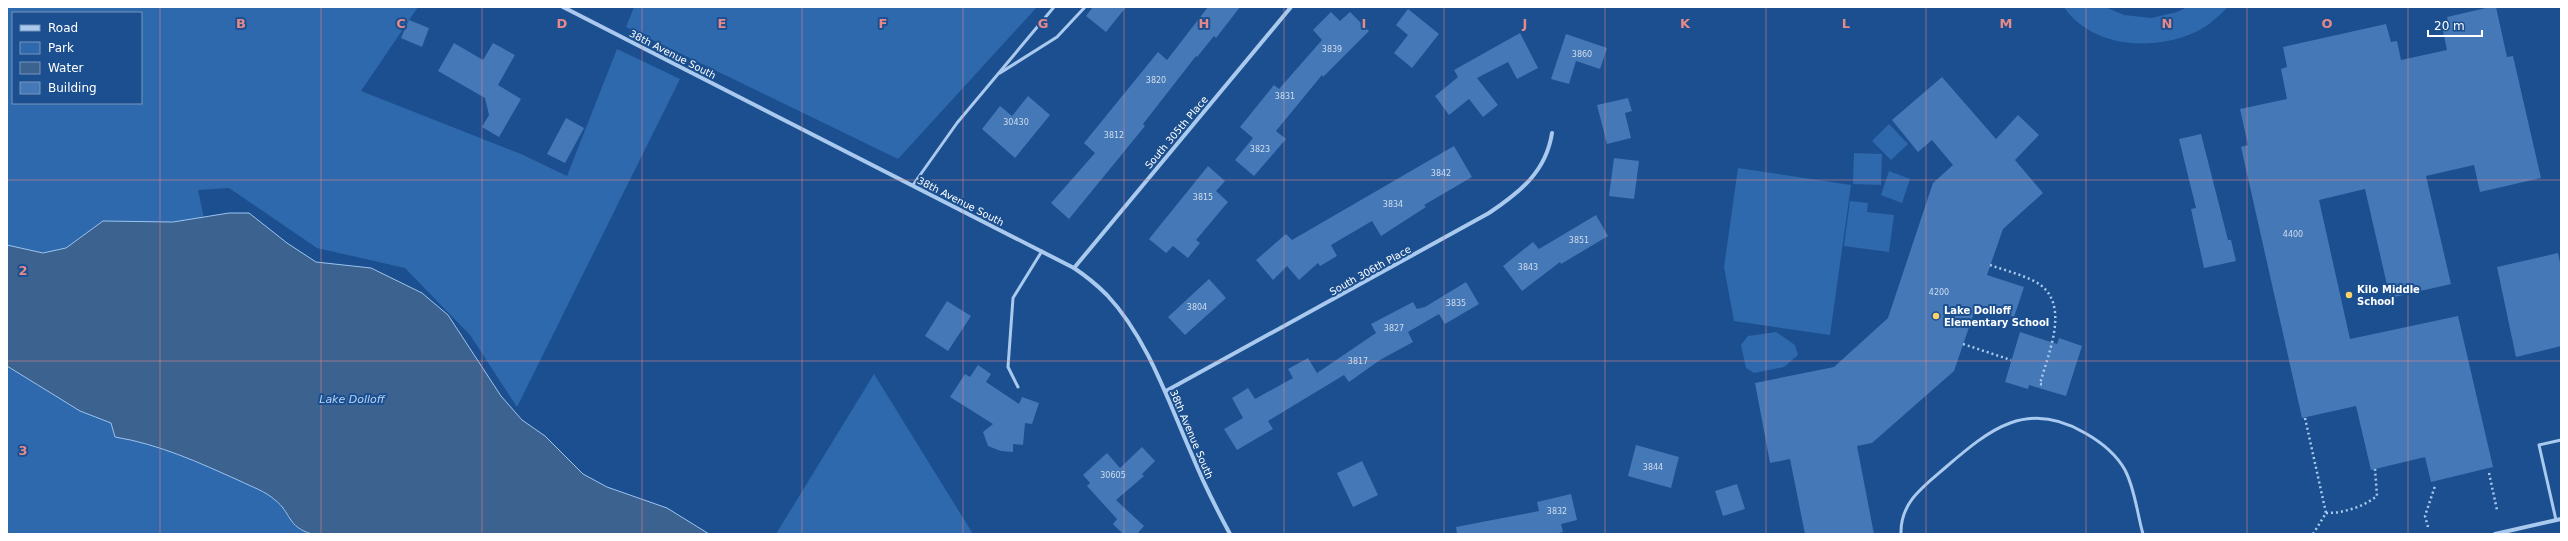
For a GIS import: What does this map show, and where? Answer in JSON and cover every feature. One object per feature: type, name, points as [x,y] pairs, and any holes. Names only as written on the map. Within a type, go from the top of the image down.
[{"type":"street","name":"38th Avenue South","points":[[562,7],[1042,251],[1074,268],[1095,283],[1118,309],[1143,348],[1166,391],[1210,497],[1230,534]]},
{"type":"street","name":"South 305th Place","points":[[1074,268],[1291,7]]},
{"type":"street","name":"South 306th Place","points":[[1166,391],[1489,213],[1520,192],[1538,171],[1549,150],[1552,133]]},
{"type":"street","points":[[2495,534],[2561,519]]},
{"type":"lane","points":[[913,185],[957,123],[1054,7]]},
{"type":"lane","points":[[997,75],[1057,37],[1085,7]]},
{"type":"lane","points":[[1018,387],[1008,367],[1013,298],[1042,251]]},
{"type":"lane","points":[[1901,534],[1904,510],[1926,483],[1991,430],[2014,421],[2034,418],[2069,424],[2094,439],[2114,456],[2129,478],[2142,534]]},
{"type":"lane","points":[[2556,520],[2539,445],[2561,440]]},
{"type":"path","points":[[1990,265],[2034,281],[2044,288],[2051,298],[2055,310],[2056,324],[2040,384],[2044,385]]},
{"type":"path","points":[[1963,344],[2012,360]]},
{"type":"path","points":[[2305,418],[2326,513],[2313,534]]},
{"type":"path","points":[[2326,513],[2355,508],[2368,503],[2377,496],[2375,469]]},
{"type":"path","points":[[2489,473],[2497,510]]},
{"type":"path","points":[[2428,527],[2425,516],[2435,486]]},
{"type":"green space","points":[[7,7],[418,7],[361,91],[521,154],[567,176],[617,49],[680,79],[517,407],[470,335],[405,268],[317,248],[229,188],[198,190],[204,219],[173,222],[103,221],[66,248],[43,253],[7,245]]},
{"type":"green space","points":[[634,7],[1037,7],[898,159],[626,27]]},
{"type":"green space","points":[[2064,7],[2105,7],[2124,15],[2151,18],[2177,12],[2187,7],[2228,7],[2216,19],[2196,32],[2158,43],[2140,43],[2122,42],[2105,38],[2089,30],[2076,20]]},
{"type":"green space","points":[[1889,124],[1908,144],[1891,160],[1872,141]]},
{"type":"green space","points":[[1854,153],[1882,154],[1881,185],[1853,184]]},
{"type":"green space","points":[[1738,168],[1851,185],[1830,335],[1734,321],[1724,267]]},
{"type":"green space","points":[[1889,171],[1910,179],[1902,203],[1881,195]]},
{"type":"green space","points":[[1850,201],[1868,203],[1867,212],[1894,215],[1889,252],[1844,246]]},
{"type":"green space","points":[[1776,332],[1795,345],[1798,355],[1784,367],[1754,373],[1746,368],[1741,345],[1748,336]]},
{"type":"green space","points":[[7,366],[80,411],[111,423],[116,437],[164,449],[263,492],[284,509],[298,527],[312,534],[7,534]]},
{"type":"green space","points":[[874,374],[973,534],[776,534]]},
{"type":"water","name":"Lake Dolloff","points":[[229,213],[249,213],[287,243],[316,262],[371,268],[422,293],[448,315],[501,396],[522,420],[545,436],[583,474],[607,487],[667,508],[709,534],[312,534],[298,527],[280,505],[263,492],[163,449],[115,437],[111,423],[80,411],[7,366],[7,245],[43,253],[66,248],[103,221],[173,222]]},
{"type":"building","points":[[1093,7],[1126,7],[1106,32],[1086,16]]},
{"type":"building","points":[[1208,7],[1240,7],[1216,38],[1214,36],[1197,57],[1196,56],[1143,124],[1145,126],[1069,219],[1051,203],[1095,153],[1084,143],[1158,52],[1167,60]]},
{"type":"building","points":[[2496,7],[2507,57],[2513,56],[2541,178],[2480,192],[2474,165],[2426,176],[2451,284],[2390,298],[2365,189],[2319,200],[2350,339],[2458,316],[2493,467],[2431,482],[2425,457],[2371,470],[2356,406],[2302,418],[2241,147],[2248,145],[2240,109],[2287,99],[2281,69],[2287,67],[2283,47],[2386,24],[2391,42],[2397,41],[2401,60],[2447,50],[2443,31],[2450,29],[2447,17]]},
{"type":"building","points":[[1408,9],[1439,34],[1412,68],[1394,53],[1408,35],[1396,25]]},
{"type":"building","points":[[1331,12],[1340,21],[1350,12],[1369,31],[1323,77],[1322,75],[1276,131],[1286,139],[1254,176],[1235,160],[1253,138],[1240,127],[1274,85],[1279,89],[1322,40],[1313,30]]},
{"type":"building","points":[[409,20],[429,28],[422,47],[401,38]]},
{"type":"building","points":[[1520,33],[1538,68],[1517,79],[1508,62],[1477,78],[1498,105],[1483,117],[1469,99],[1449,115],[1435,96],[1458,77],[1454,70]]},
{"type":"building","points":[[1566,34],[1607,48],[1600,69],[1576,61],[1569,84],[1551,79]]},
{"type":"building","points":[[454,43],[483,60],[493,43],[515,55],[498,85],[521,99],[499,137],[482,127],[489,115],[485,98],[438,71]]},
{"type":"building","points":[[1942,77],[1996,139],[2018,115],[2039,135],[2015,160],[2043,193],[2003,229],[1987,275],[2024,287],[2014,317],[1977,304],[1954,371],[1872,443],[1857,446],[1874,534],[1805,534],[1790,459],[1770,463],[1755,383],[1834,367],[1888,318],[1933,183],[1953,165],[1932,140],[1918,152],[1892,120]]},
{"type":"building","points":[[1028,96],[1050,115],[1015,158],[982,129],[1000,106],[1012,116]]},
{"type":"building","points":[[1628,98],[1632,111],[1625,113],[1631,138],[1607,144],[1597,105]]},
{"type":"building","points":[[566,118],[584,128],[565,163],[547,154]]},
{"type":"building","points":[[2201,134],[2228,240],[2231,240],[2236,261],[2204,268],[2191,209],[2196,208],[2179,139]]},
{"type":"building","points":[[1454,146],[1472,177],[1424,205],[1426,207],[1381,236],[1372,221],[1331,245],[1337,256],[1320,266],[1318,263],[1299,280],[1287,266],[1273,280],[1256,260],[1286,234],[1292,240]]},
{"type":"building","points":[[1614,158],[1639,161],[1634,199],[1609,196]]},
{"type":"building","points":[[1208,166],[1225,181],[1216,191],[1228,202],[1196,240],[1200,243],[1188,258],[1173,246],[1166,253],[1149,239]]},
{"type":"building","points":[[1596,215],[1608,236],[1561,264],[1560,262],[1522,291],[1503,266],[1533,242],[1539,249]]},
{"type":"building","points":[[2558,253],[2561,268],[2561,346],[2516,357],[2497,267]]},
{"type":"building","points":[[1209,279],[1226,298],[1185,335],[1168,317]]},
{"type":"building","points":[[1466,282],[1479,304],[1445,324],[1439,314],[1408,332],[1413,342],[1380,360],[1349,382],[1344,375],[1268,421],[1273,429],[1237,450],[1224,429],[1243,418],[1232,398],[1248,388],[1255,399],[1293,378],[1288,369],[1308,358],[1317,373],[1376,333],[1371,324],[1413,302],[1417,309],[1425,307]]},
{"type":"building","points":[[947,301],[971,316],[948,351],[925,336]]},
{"type":"building","points":[[2020,332],[2057,344],[2059,338],[2082,346],[2066,396],[2029,385],[2028,389],[2005,382]]},
{"type":"building","points":[[978,365],[991,374],[986,382],[1019,404],[1022,397],[1039,403],[1032,424],[1025,423],[1023,445],[1013,444],[1013,452],[1001,451],[988,446],[983,432],[993,424],[950,397],[965,374],[970,377]]},
{"type":"building","points":[[1636,445],[1679,457],[1671,488],[1628,476]]},
{"type":"building","points":[[1142,447],[1155,461],[1142,474],[1144,476],[1116,500],[1144,526],[1137,534],[1123,534],[1113,524],[1117,519],[1087,486],[1090,483],[1083,475],[1107,453],[1120,468]]},
{"type":"building","points":[[1362,461],[1378,495],[1353,507],[1337,473]]},
{"type":"building","points":[[1737,484],[1745,509],[1723,516],[1715,491]]},
{"type":"building","points":[[1571,494],[1577,520],[1561,524],[1563,532],[1554,534],[1457,534],[1456,527],[1539,511],[1537,502]]},
{"type":"place","name":"Kilo Middle School","points":[[2349,295]]},
{"type":"place","name":"Lake Dolloff Elementary School","points":[[1936,316]]}]
